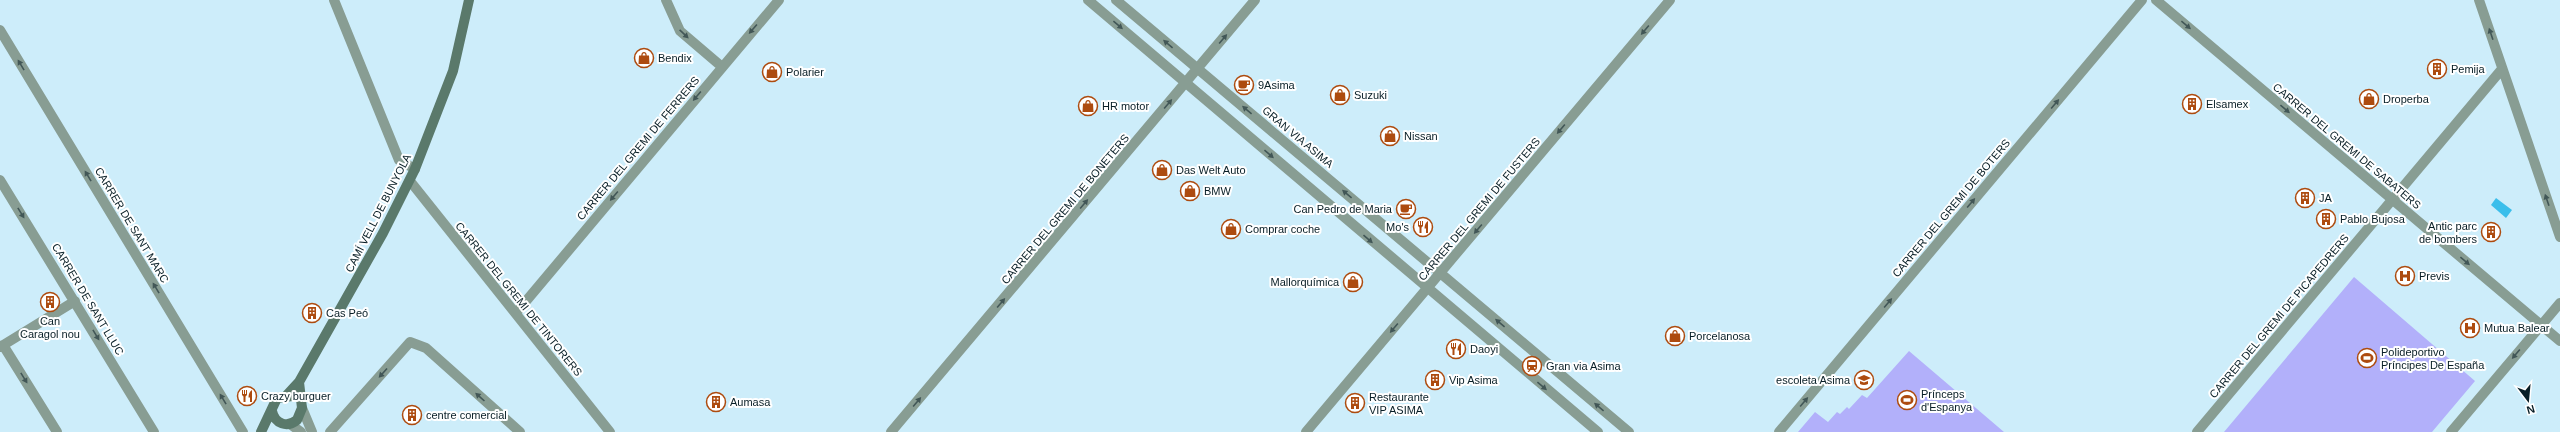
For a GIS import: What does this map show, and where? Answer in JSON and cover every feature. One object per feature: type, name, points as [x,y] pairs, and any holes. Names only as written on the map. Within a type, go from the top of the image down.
[{"type":"main road","name":"CAMÍ VELL DE BUNYOLA","points":[[287,395],[299,382],[410,181],[453,71],[469,0]]},
{"type":"main road","points":[[264,432],[300,417],[301,405],[299,382]]},
{"type":"main road","points":[[261,432],[278,398],[287,395],[294,396],[301,405]]},
{"type":"main road","points":[[272,411],[275,419],[286,424]]},
{"type":"street","points":[[334,0],[399,160],[415,169]]},
{"type":"street","points":[[666,0],[680,31],[721,66]]},
{"type":"street","name":"CARRER DEL GREMI DE FERRERS","points":[[516,313],[721,66],[779,0]]},
{"type":"street","points":[[1088,0],[1427,289],[1598,432]]},
{"type":"street","name":"GRAN VIA ASIMA","points":[[1116,0],[1441,272],[1629,432]]},
{"type":"street","name":"CARRER DEL GREMI DE BONETERS","points":[[892,432],[1255,0]]},
{"type":"street","name":"CARRER DEL GREMI DE FUSTERS","points":[[1306,432],[1670,0]]},
{"type":"street","name":"CARRER DEL GREMI DE BOTERS","points":[[1779,432],[2142,0]]},
{"type":"street","name":"CARRER DEL GREMI DE SABATERS","points":[[2156,0],[2560,341]]},
{"type":"street","points":[[2479,0],[2560,237]]},
{"type":"street","name":"CARRER DE SANT MARC","points":[[0,30],[240,431]]},
{"type":"street","name":"CARRER DEL GREMI DE PICAPEDRERS","points":[[2197,432],[2502,69]]},
{"type":"street","name":"CARRER DE SANT LLUC","points":[[0,180],[154,432]]},
{"type":"street","name":"CARRER DEL GREMI DE TINTORERS","points":[[410,181],[610,432]]},
{"type":"street","points":[[57,432],[2,346],[75,301]]},
{"type":"street","points":[[2451,432],[2560,303]]},
{"type":"street","points":[[330,432],[410,342],[426,348],[520,432]]},
{"type":"street","points":[[301,405],[312,432]]},
{"type":"street","points":[[286,424],[301,432]]},
{"type":"shaded area","points":[[2496,198],[2512,210],[2506,218],[2491,205]]},
{"type":"shaded area","name":"Polideportivo Príncipes De España","points":[[2354,277],[2475,381],[2432,432],[2224,432]]},
{"type":"shaded area","name":"Prínceps d'Espanya","points":[[1909,351],[2004,432],[1798,432],[1815,412],[1828,422],[1837,412],[1840,414],[1847,407],[1849,409],[1862,395],[1867,398]]},
{"type":"place","name":"Bendix","points":[[644,58]]},
{"type":"place","name":"Pemija","points":[[2437,69]]},
{"type":"place","name":"Polarier","points":[[772,72]]},
{"type":"place","name":"9Asima","points":[[1244,85]]},
{"type":"place","name":"Suzuki","points":[[1340,95]]},
{"type":"place","name":"Droperba","points":[[2369,99]]},
{"type":"place","name":"Elsamex","points":[[2192,104]]},
{"type":"place","name":"HR motor","points":[[1088,106]]},
{"type":"place","name":"Nissan","points":[[1390,136]]},
{"type":"place","name":"Das Welt Auto","points":[[1162,170]]},
{"type":"place","name":"BMW","points":[[1190,191]]},
{"type":"place","name":"JA","points":[[2305,198]]},
{"type":"place","name":"Can Pedro de Maria","points":[[1406,209]]},
{"type":"place","name":"Pablo Bujosa","points":[[2326,219]]},
{"type":"place","name":"Mo's","points":[[1423,227]]},
{"type":"place","name":"Comprar coche","points":[[1231,229]]},
{"type":"place","name":"Antic parc de bombers","points":[[2491,232]]},
{"type":"place","name":"Previs","points":[[2405,276]]},
{"type":"place","name":"Mallorquímica","points":[[1353,282]]},
{"type":"place","name":"Can Caragol nou","points":[[50,302]]},
{"type":"place","name":"Cas Peó","points":[[312,313]]},
{"type":"place","name":"Mutua Balear","points":[[2470,328]]},
{"type":"place","name":"Porcelanosa","points":[[1675,336]]},
{"type":"place","name":"Daoyi","points":[[1456,349]]},
{"type":"place","name":"Polideportivo Príncipes De España","points":[[2367,358]]},
{"type":"place","name":"Gran via Asima","points":[[1532,366]]},
{"type":"place","name":"Vip Asima","points":[[1435,380]]},
{"type":"place","name":"escoleta Asima","points":[[1864,380]]},
{"type":"place","name":"Crazy burguer","points":[[247,396]]},
{"type":"place","name":"Prínceps d'Espanya","points":[[1907,400]]},
{"type":"place","name":"Aumasa","points":[[716,402]]},
{"type":"place","name":"Restaurante VIP ASIMA","points":[[1355,403]]},
{"type":"place","name":"centre comercial","points":[[412,415]]}]
